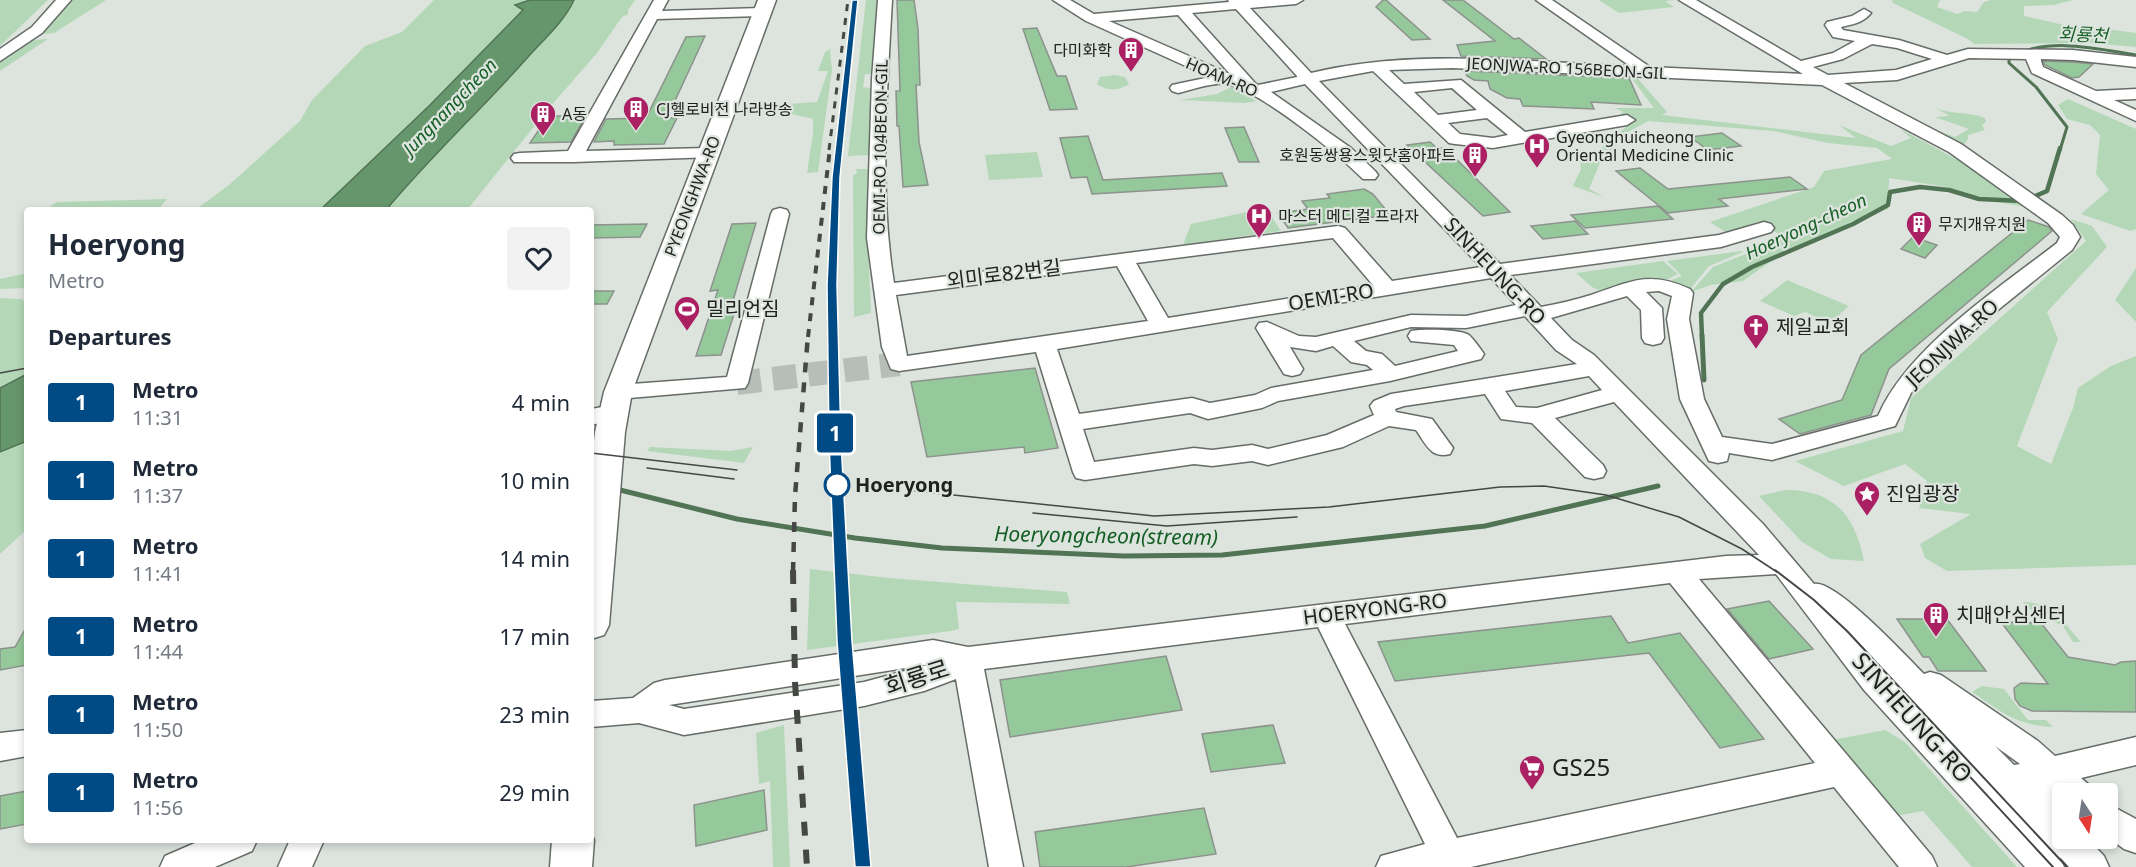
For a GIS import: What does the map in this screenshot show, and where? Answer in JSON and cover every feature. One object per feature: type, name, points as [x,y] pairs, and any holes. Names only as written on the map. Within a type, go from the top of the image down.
[{"type":"main road","name":"PYEONGHWA-RO","points":[[595,536],[608,413],[764,6]]},
{"type":"main road","points":[[594,558],[595,536]]},
{"type":"main road","points":[[571,867],[573,843]]},
{"type":"street","points":[[0,56],[37,30],[64,0]]},
{"type":"street","points":[[574,157],[661,0]]},
{"type":"street","name":"OEMI-RO 104BEON-GIL","points":[[885,0],[880,79],[877,238],[893,347],[898,364]]},
{"type":"street","name":"HOAM-RO","points":[[1060,0],[1091,18],[1254,89],[1345,152],[1369,175]]},
{"type":"street","points":[[1091,18],[1238,3],[1296,0]]},
{"type":"street","points":[[1543,0],[1646,72]]},
{"type":"street","points":[[1686,0],[1826,80]]},
{"type":"street","name":"SINHEUNG-RO","points":[[1238,3],[1310,80],[1420,190],[1564,345],[1593,368],[1710,484],[1783,564],[1875,681],[2048,867]]},
{"type":"street","points":[[654,15],[764,6]]},
{"type":"street","points":[[1181,10],[1254,89]]},
{"type":"street","points":[[1864,13],[1857,19],[1832,25],[1838,34],[1881,36],[1946,59]]},
{"type":"street","points":[[1799,66],[1838,56],[1881,36]]},
{"type":"street","name":"JEONJWA-RO 156BEON-GIL","points":[[1254,89],[1376,66],[1452,63],[1826,80],[1897,75],[1968,53],[2073,55],[2136,62]]},
{"type":"street","points":[[2035,55],[2033,61],[2037,70],[2136,116]]},
{"type":"street","points":[[1376,66],[1455,139],[1493,143],[1627,120]]},
{"type":"street","points":[[2104,73],[2121,68],[2136,69]]},
{"type":"street","points":[[1178,88],[1227,78]]},
{"type":"street","name":"JEONJWA-RO","points":[[1629,287],[1649,283],[1674,288],[1683,293],[1678,319],[1692,399],[1722,449],[1772,452],[1887,421],[1902,390],[1944,347],[2012,287],[2065,246],[2070,237],[2067,229],[2016,189],[1955,148],[1826,80]]},
{"type":"street","points":[[1399,89],[1450,82],[1521,138]]},
{"type":"street","points":[[2092,96],[2136,94]]},
{"type":"street","points":[[1434,120],[1490,112]]},
{"type":"street","points":[[520,158],[707,153]]},
{"type":"street","points":[[608,413],[737,383],[780,214]]},
{"type":"street","name":"OEMI-RO","points":[[898,364],[1045,344],[1249,309],[1495,271],[1721,241],[1764,228]]},
{"type":"street","name":"외미로82번길","points":[[886,290],[1338,232],[1387,288]]},
{"type":"street","points":[[1123,259],[1161,324]]},
{"type":"street","points":[[1272,333],[1296,342],[1316,344],[1411,321],[1466,322],[1590,302],[1629,287],[1651,308],[1653,338]]},
{"type":"street","points":[[1249,309],[1272,333],[1292,369]]},
{"type":"street","points":[[1070,423],[1192,405],[1208,411],[1262,401],[1271,395],[1390,374],[1473,354],[1460,339],[1412,335],[1401,323]]},
{"type":"street","points":[[1340,340],[1359,357],[1374,359],[1390,374]]},
{"type":"street","points":[[1045,344],[1085,472],[1194,456],[1212,458],[1252,453],[1268,457],[1334,441],[1387,418],[1424,424],[1440,448]]},
{"type":"street","points":[[1469,354],[1494,386],[1509,414],[1538,416],[1589,400],[1618,394]]},
{"type":"street","points":[[1387,418],[1382,406],[1399,399],[1494,386],[1593,368]]},
{"type":"street","points":[[1538,416],[1562,437],[1594,471]]},
{"type":"street","name":"SINHEUNG-RO","points":[[1783,564],[1858,626],[2052,824]]},
{"type":"street","name":"HOERYONG-RO","points":[[968,659],[1726,566],[1783,564]]},
{"type":"street","points":[[1677,572],[1920,867]]},
{"type":"street","points":[[1326,614],[1451,861]]},
{"type":"street","points":[[1858,626],[1919,676],[2009,739],[2055,783]]},
{"type":"street","name":"회룡로","points":[[639,711],[665,692],[745,679],[933,652],[968,659]]},
{"type":"street","points":[[968,659],[976,713],[1006,867]]},
{"type":"street","name":"회룡로","points":[[594,714],[639,711],[684,722],[864,694],[942,672],[968,659]]},
{"type":"street","points":[[864,694],[948,688],[963,694],[976,713]]},
{"type":"street","points":[[2009,739],[2037,752],[2082,762],[2136,751]]},
{"type":"street","points":[[0,747],[24,743]]},
{"type":"street","points":[[2057,783],[2082,762]]},
{"type":"street","points":[[1393,867],[1451,861],[1841,771]]},
{"type":"street","points":[[1975,788],[2008,781],[2052,784]]},
{"type":"street","points":[[2118,826],[2136,838]]},
{"type":"street","points":[[2118,836],[2136,843]]},
{"type":"street","points":[[177,867],[233,843]]},
{"type":"street","points":[[295,867],[306,843]]},
{"type":"shaded area","points":[[0,0],[48,0],[0,46]]},
{"type":"shaded area","points":[[70,0],[106,0],[54,33],[43,34]]},
{"type":"shaded area","points":[[434,0],[635,0],[628,14],[622,17],[597,53],[549,108],[469,207],[199,207],[229,185],[300,121],[312,100],[365,46],[402,32]]},
{"type":"shaded area","points":[[866,0],[881,0],[873,62],[875,74],[865,74],[863,87],[875,89],[873,174],[867,218],[871,313],[854,317],[853,175],[857,174],[856,169],[870,169],[869,155],[848,156]]},
{"type":"shaded area","points":[[1599,0],[1677,0],[1665,1],[1674,7],[1619,13]]},
{"type":"shaded area","points":[[1892,0],[1940,0],[1937,7],[1957,14],[1965,11],[1977,12],[1984,2],[1991,0],[2073,0],[2054,5],[2024,6],[2024,16],[2086,30],[2136,33],[2136,47],[2092,43],[1974,44],[1893,3]]},
{"type":"shaded area","points":[[48,39],[0,71],[0,62],[33,40]]},
{"type":"shaded area","points":[[830,49],[832,70],[818,172],[807,173],[813,119],[792,114],[788,104],[817,102],[828,71],[818,71],[825,52]]},
{"type":"shaded area","points":[[1628,73],[1633,73],[1667,112],[1662,115],[1856,138],[1839,125],[1891,146],[1911,138],[1899,128],[2003,185],[2032,208],[1997,202],[1947,187],[1889,178],[1888,209],[1852,221],[1825,238],[1790,248],[1743,281],[1711,285],[1691,292],[1713,267],[1786,238],[1757,222],[1727,233],[1710,222],[1814,187],[1824,171],[1892,159],[1877,148],[1828,143],[1773,131],[1648,121],[1623,135],[1600,163],[1589,189],[1604,197],[1573,186],[1581,169],[1580,160],[1570,154],[1592,156],[1633,121],[1616,119],[1623,112],[1615,108],[1654,108]]},
{"type":"shaded area","points":[[1115,75],[1125,77],[1129,84],[1113,89],[1097,84],[1100,77]]},
{"type":"shaded area","points":[[1233,86],[1256,101],[1245,103],[1180,100],[1217,94]]},
{"type":"shaded area","points":[[2068,99],[2136,129],[2136,229],[2130,231],[2081,214],[2109,190],[2096,174],[2100,135],[2090,125],[2067,119],[2058,105]]},
{"type":"shaded area","points":[[1935,108],[1985,118],[1986,122],[1982,125],[1985,130],[1968,135],[1963,146],[1930,128],[1955,137],[1969,129],[1935,117],[1950,116]]},
{"type":"shaded area","points":[[1037,152],[1043,177],[989,180],[985,155]]},
{"type":"shaded area","points":[[167,199],[160,207],[50,207],[57,202]]},
{"type":"shaded area","points":[[1266,208],[1281,231],[1183,245],[1191,224]]},
{"type":"shaded area","points":[[2071,219],[2092,226],[2107,247],[2047,312],[2058,339],[2017,446],[2051,464],[2073,408],[2078,388],[2111,366],[2136,356],[2136,565],[1947,571],[1925,558],[1920,544],[1971,514],[1919,508],[1927,481],[1905,464],[1844,486],[1795,461],[1903,431],[1911,398],[2086,241]]},
{"type":"shaded area","points":[[1742,251],[1709,266],[1687,293],[1675,286],[1600,291],[1576,273],[1663,261],[1678,274],[1664,281],[1667,282],[1682,276],[1667,261]]},
{"type":"shaded area","points":[[2136,268],[2136,322],[2115,300]]},
{"type":"shaded area","points":[[24,274],[24,288],[0,289],[0,279]]},
{"type":"shaded area","points":[[1787,280],[1849,306],[1830,323],[1805,312],[1794,316],[1760,301]]},
{"type":"shaded area","points":[[0,298],[24,301],[24,532],[0,554]]},
{"type":"shaded area","points":[[650,447],[731,451],[753,447],[744,463],[647,451]]},
{"type":"shaded area","points":[[1786,490],[1818,495],[1840,509],[1855,531],[1864,561],[1831,559],[1802,542],[1759,496]]},
{"type":"shaded area","points":[[810,569],[889,578],[1067,592],[1070,604],[956,602],[959,629],[807,650]]},
{"type":"shaded area","points":[[2023,602],[2042,605],[2049,609],[2081,642],[2073,642],[2063,626],[2032,611]]},
{"type":"shaded area","points":[[1982,686],[2004,689],[2028,720],[2046,720],[2053,727],[2029,724],[2001,711],[1972,692]]},
{"type":"shaded area","points":[[784,725],[790,867],[773,867],[770,781],[759,784],[756,733]]},
{"type":"shaded area","points":[[1885,730],[1905,742],[2017,867],[1972,867],[1923,811],[1895,816],[1832,740]]},
{"type":"water","name":"Jungnangcheon","points":[[530,0],[574,0],[565,16],[553,30],[389,207],[323,207],[430,105],[523,10],[515,5]]},
{"type":"water","points":[[24,376],[24,442],[0,452],[0,388]]},
{"type":"building","points":[[897,0],[914,0],[918,29],[920,85],[916,85],[919,142],[928,185],[903,187],[899,126],[897,126],[896,91],[900,91]]},
{"type":"building","points":[[1386,0],[1430,39],[1412,40],[1376,7]]},
{"type":"building","points":[[1443,0],[1463,0],[1514,39],[1519,38],[1546,59],[1461,56],[1457,45],[1495,41]]},
{"type":"building","points":[[1037,28],[1057,76],[1066,76],[1077,109],[1050,110],[1023,29]]},
{"type":"building","points":[[705,36],[667,118],[677,118],[664,144],[614,145],[614,141],[594,142],[606,119],[646,118],[686,37]]},
{"type":"building","points":[[2043,61],[2093,64],[2079,77],[2072,78],[2045,65]]},
{"type":"building","points":[[1465,71],[1629,78],[1641,105],[1591,102],[1594,109],[1523,106],[1520,99],[1507,98],[1490,89],[1488,81],[1474,80],[1467,76]]},
{"type":"building","points":[[548,116],[585,117],[571,142],[530,143]]},
{"type":"building","points":[[1244,127],[1259,162],[1239,162],[1225,128]]},
{"type":"building","points":[[1722,133],[1741,146],[1708,150],[1690,137]]},
{"type":"building","points":[[1088,136],[1103,180],[1222,173],[1227,186],[1092,194],[1087,177],[1071,178],[1060,138]]},
{"type":"building","name":"호원동쌍용스윗닷홈아파트","points":[[1430,142],[1437,148],[1445,148],[1510,212],[1483,216],[1407,145]]},
{"type":"building","points":[[1640,168],[1668,189],[1790,177],[1807,189],[1719,199],[1728,206],[1668,213],[1616,171]]},
{"type":"building","points":[[1364,189],[1373,194],[1390,215],[1288,228],[1278,213],[1308,209],[1302,201],[1330,198],[1327,194]]},
{"type":"building","points":[[1658,206],[1673,219],[1585,228],[1571,215]]},
{"type":"building","points":[[2028,220],[2049,227],[2052,231],[1889,369],[1871,415],[1800,434],[1779,419],[1842,400],[1861,355]]},
{"type":"building","points":[[1575,221],[1588,234],[1543,239],[1531,226]]},
{"type":"building","points":[[756,223],[729,314],[734,314],[721,355],[696,356],[718,290],[710,291],[732,224]]},
{"type":"building","points":[[647,224],[640,237],[594,238],[594,225]]},
{"type":"building","name":"무지개유치원","points":[[1913,237],[1937,245],[1925,258],[1901,249]]},
{"type":"building","points":[[594,291],[614,291],[607,304],[594,304]]},
{"type":"building","points":[[1035,368],[1058,448],[1025,453],[1024,447],[927,457],[911,382]]},
{"type":"building","points":[[1769,601],[1813,649],[1769,659],[1727,609]]},
{"type":"building","points":[[1611,616],[1628,643],[1680,633],[1764,739],[1720,748],[1649,653],[1395,681],[1378,642]]},
{"type":"building","name":"치매안심센터","points":[[1897,619],[1947,619],[1986,671],[1938,671],[1929,657],[1923,657]]},
{"type":"building","points":[[2001,622],[2041,623],[2068,657],[2115,665],[2121,662],[2136,661],[2136,712],[2032,711],[2020,706],[2015,699],[2014,688],[2021,683],[2048,684]]},
{"type":"building","points":[[24,631],[24,666],[0,670],[0,649],[15,647]]},
{"type":"building","points":[[1166,656],[1182,710],[1010,737],[1000,680]]},
{"type":"building","points":[[1273,725],[1285,763],[1211,772],[1202,734]]},
{"type":"building","points":[[764,790],[767,830],[696,846],[694,805]]},
{"type":"building","points":[[24,792],[24,825],[0,829],[0,796]]},
{"type":"building","points":[[1204,808],[1216,854],[1126,867],[1040,867],[1035,832]]},
{"type":"waterway","name":"Hoeryong-cheon","points":[[2060,150],[2067,127],[2036,87],[2009,63],[2009,57],[2040,47],[2056,46],[2088,47],[2136,55]]},
{"type":"waterway","name":"Hoeryong-cheon","points":[[2031,198],[2047,191],[2060,148]]},
{"type":"waterway","name":"Hoeryong-cheon","points":[[1702,337],[1701,313],[1723,284],[1752,267],[1853,224],[1888,205],[1890,192],[1920,187],[1949,190],[1979,199],[2022,201]]},
{"type":"waterway","name":"Hoeryong-cheon","points":[[1702,335],[1704,380]]},
{"type":"waterway","name":"Hoeryongcheon(stream)","points":[[616,489],[737,519],[855,538],[942,548],[1124,556],[1222,555],[1485,526],[1658,486]]},
{"type":"tunnel","points":[[737,383],[899,364]]},
{"type":"tram line","points":[[0,373],[24,369]]},
{"type":"tram line","points":[[594,453],[737,470]]},
{"type":"tram line","points":[[647,468],[734,479]]},
{"type":"tram line","points":[[915,491],[1154,516],[1329,507],[1500,487],[1544,486],[1606,495],[1679,517],[1742,549],[1777,572]]},
{"type":"tram line","points":[[1033,513],[1167,526],[1297,517]]},
{"type":"tram line","points":[[1775,570],[1814,600],[1847,631],[2067,867]]},
{"type":"tram line","points":[[1949,754],[2053,867]]},
{"type":"railway","points":[[829,150],[848,0]]},
{"type":"railway","points":[[839,150],[841,125]]},
{"type":"railway","points":[[808,337],[830,148]]},
{"type":"railway","points":[[833,335],[834,229],[839,148]]},
{"type":"railway","points":[[793,571],[795,496],[808,335]]},
{"type":"railway","points":[[833,335],[842,572]]},
{"type":"railway","points":[[842,570],[863,867]]},
{"type":"railway","points":[[793,571],[795,682],[807,867]]},
{"type":"metro line","name":"1","points":[[855,0],[836,177],[832,285],[835,441],[844,641],[863,867]]},
{"type":"place","name":"다미화학","points":[[1131,73]]},
{"type":"place","name":"CJ헬로비전 나라방송","points":[[636,132]]},
{"type":"place","name":"A동","points":[[543,137]]},
{"type":"place","name":"Gyeonghuicheong Oriental Medicine Clinic","points":[[1537,169]]},
{"type":"place","name":"호원동쌍용스윗닷홈아파트","points":[[1475,178]]},
{"type":"place","name":"마스터 메디컬 프라자","points":[[1259,239]]},
{"type":"place","name":"무지개유치원","points":[[1919,247]]},
{"type":"place","name":"밀리언짐","points":[[687,332]]},
{"type":"place","name":"제일교회","points":[[1756,350]]},
{"type":"place","name":"Hoeryong","points":[[837,485]]},
{"type":"place","name":"진입광장","points":[[1867,517]]},
{"type":"place","name":"치매안심센터","points":[[1936,638]]},
{"type":"place","name":"GS25","points":[[1532,791]]},
{"type":"water label","name":"회룡천","points":[[2083,35]]}]
